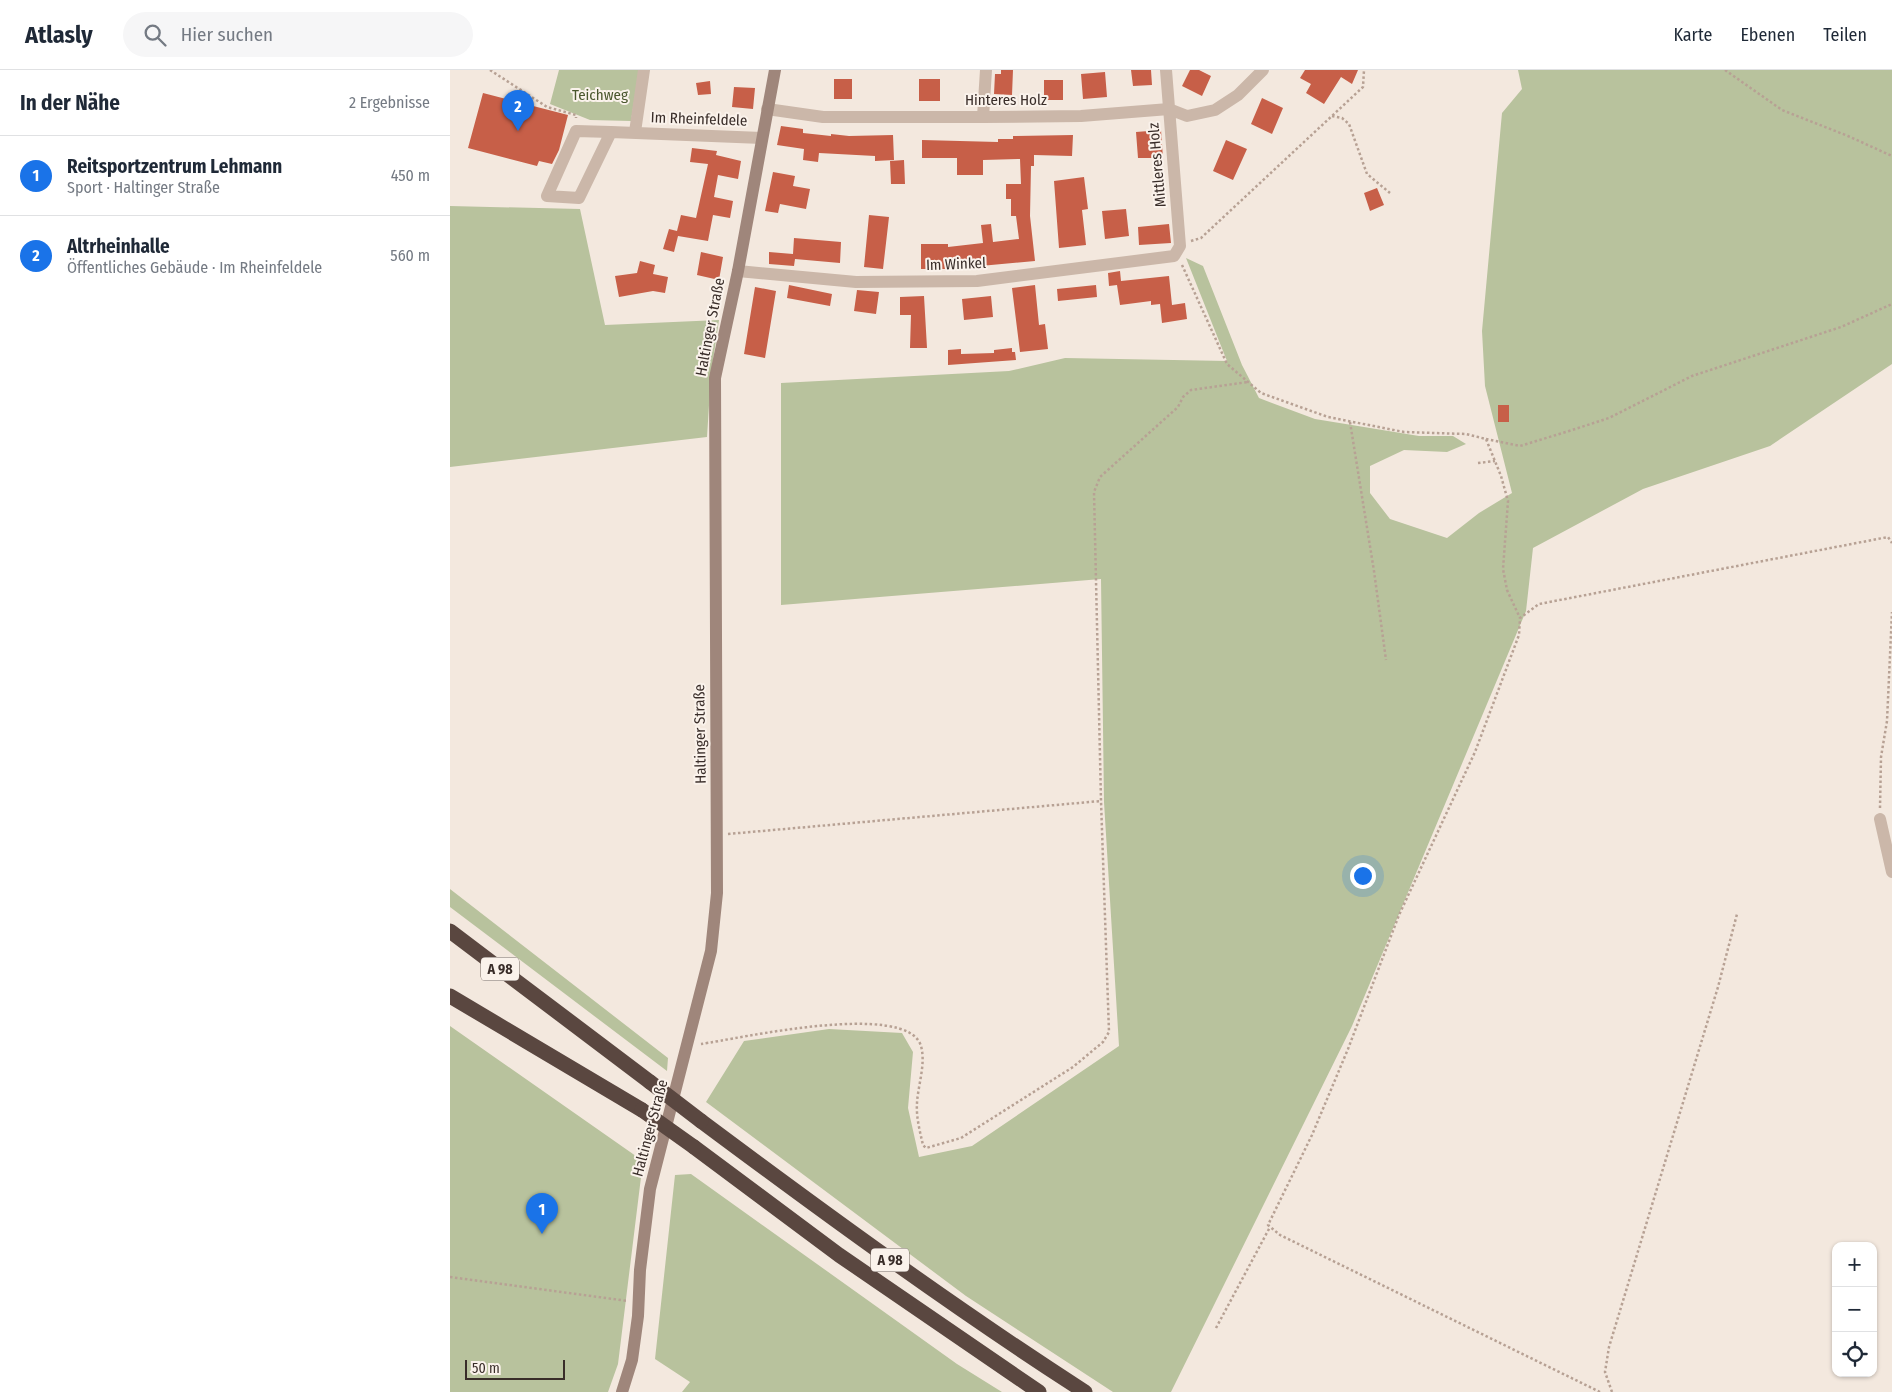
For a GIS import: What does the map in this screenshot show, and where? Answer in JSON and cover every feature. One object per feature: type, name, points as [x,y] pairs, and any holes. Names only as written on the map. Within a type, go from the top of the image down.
[{"type":"highway","name":"A 98","points":[[450,931],[851,1232],[998,1336],[1084,1392]]},
{"type":"highway","name":"A 98","points":[[450,996],[642,1110],[839,1255],[1039,1392]]},
{"type":"street","name":"Im Rheinfeldele","points":[[634,132],[644,70]]},
{"type":"street","name":"Haltinger Straße","points":[[622,1392],[632,1360],[650,1189],[689,1044],[711,950],[717,893],[718,835],[714,516],[715,378],[738,271],[775,70]]},
{"type":"street","points":[[983,117],[986,70]]},
{"type":"street","name":"Mittleres Holz","points":[[1166,70],[1177,251]]},
{"type":"street","name":"Hinteres Holz","points":[[767,109],[822,117],[1081,116],[1169,109],[1187,116],[1215,110],[1238,95],[1264,70]]},
{"type":"street","name":"Im Rheinfeldele","points":[[576,131],[762,138]]},
{"type":"street","points":[[576,131],[546,196],[579,198],[611,132]]},
{"type":"street","name":"Im Winkel","points":[[738,271],[856,282],[977,281],[1177,251]]},
{"type":"street","points":[[1880,820],[1892,872]]},
{"type":"path","points":[[490,70],[547,107],[576,115],[576,131]]},
{"type":"path","points":[[1364,70],[1363,87],[1200,238],[1177,251],[1227,364],[1261,393],[1328,417],[1350,422],[1404,432],[1466,434],[1520,446],[1609,418],[1692,376],[1841,327],[1892,304]]},
{"type":"path","points":[[1725,70],[1782,110],[1892,156]]},
{"type":"path","points":[[1332,116],[1342,118],[1349,124],[1367,174],[1390,193]]},
{"type":"path","points":[[689,1044],[813,1026],[855,1023],[903,1030],[916,1036],[921,1046],[922,1059],[917,1105],[923,1145],[926,1148],[961,1138],[1073,1067],[1103,1042],[1109,1032],[1100,801],[1094,492],[1100,477],[1178,407],[1183,397],[1191,390],[1248,382]]},
{"type":"path","points":[[1350,422],[1386,660]]},
{"type":"path","points":[[1216,1328],[1270,1227],[1268,1225],[1312,1135],[1348,1049],[1399,915],[1475,752],[1519,635],[1520,618],[1507,590],[1503,569],[1508,501],[1486,439]]},
{"type":"path","points":[[1478,463],[1495,461]]},
{"type":"path","points":[[1520,618],[1540,604],[1888,537],[1892,543]]},
{"type":"path","points":[[1880,820],[1879,789],[1886,721],[1892,612]]},
{"type":"path","points":[[718,835],[1100,801]]},
{"type":"path","points":[[1612,1392],[1606,1372],[1609,1347],[1718,987],[1737,914]]},
{"type":"path","points":[[1270,1227],[1280,1235],[1600,1392]]},
{"type":"path","points":[[450,1277],[639,1302]]},
{"type":"green space","name":"Teichweg","points":[[559,70],[639,70],[631,121],[590,120],[550,104]]},
{"type":"green space","points":[[1518,70],[1892,70],[1892,364],[1770,446],[1643,489],[1533,548],[1526,611],[1352,1026],[1171,1392],[1113,1392],[966,1296],[706,1102],[744,1041],[829,1029],[902,1033],[913,1052],[908,1108],[919,1157],[972,1146],[1119,1046],[1104,802],[1101,579],[781,605],[781,383],[1009,371],[1065,358],[1227,361],[1186,258],[1203,266],[1242,365],[1259,398],[1315,419],[1419,436],[1453,436],[1466,444],[1447,452],[1404,450],[1370,466],[1370,493],[1390,519],[1447,538],[1479,513],[1512,493],[1485,386],[1482,331],[1502,113],[1522,89]]},
{"type":"green space","points":[[450,206],[580,209],[605,325],[719,320],[711,374],[707,437],[450,467]]},
{"type":"green space","points":[[450,889],[668,1058],[667,1071],[450,907]]},
{"type":"green space","points":[[450,1026],[643,1161],[618,1364],[608,1392],[450,1392]]},
{"type":"green space","points":[[691,1174],[957,1364],[1002,1392],[682,1392],[690,1382],[655,1359],[675,1175]]},
{"type":"building","points":[[1001,70],[1013,70],[1012,95],[994,94],[995,74],[1001,74]]},
{"type":"building","points":[[1131,70],[1151,70],[1152,85],[1133,86]]},
{"type":"building","points":[[1190,70],[1199,70],[1211,76],[1202,96],[1182,86]]},
{"type":"building","points":[[1305,70],[1358,70],[1352,84],[1341,77],[1324,104],[1306,93],[1311,84],[1300,78]]},
{"type":"building","points":[[1105,72],[1107,97],[1083,99],[1081,74]]},
{"type":"building","points":[[834,79],[852,79],[852,99],[834,99]]},
{"type":"building","points":[[919,79],[940,79],[940,101],[919,101]]},
{"type":"building","points":[[1044,80],[1063,80],[1063,100],[1044,100]]},
{"type":"building","points":[[710,81],[711,94],[698,95],[696,83]]},
{"type":"building","points":[[734,87],[755,88],[753,109],[732,107]]},
{"type":"building","points":[[483,93],[568,115],[559,150],[552,164],[539,161],[537,166],[468,148]]},
{"type":"building","points":[[1262,98],[1283,108],[1272,134],[1251,124]]},
{"type":"building","points":[[781,126],[803,129],[803,133],[831,136],[831,134],[849,136],[893,135],[894,160],[875,161],[875,156],[819,153],[818,162],[803,160],[804,149],[777,145]]},
{"type":"building","points":[[1161,130],[1163,158],[1138,158],[1136,132]]},
{"type":"building","points":[[1073,135],[1072,156],[1034,155],[1034,166],[1031,166],[1030,216],[1035,261],[948,269],[921,269],[921,244],[948,244],[948,247],[983,243],[981,225],[991,224],[993,242],[1019,239],[1016,216],[1011,216],[1011,199],[1006,199],[1006,184],[1021,184],[1020,159],[983,160],[983,175],[957,175],[957,158],[922,158],[922,140],[998,142],[998,139],[1013,139],[1013,136]]},
{"type":"building","points":[[1226,140],[1247,149],[1233,180],[1213,171]]},
{"type":"building","points":[[692,148],[717,151],[716,155],[741,161],[738,179],[718,175],[714,197],[733,201],[730,218],[713,215],[708,241],[678,236],[674,252],[663,249],[669,229],[677,231],[681,215],[696,218],[708,164],[690,162]]},
{"type":"building","points":[[904,160],[905,184],[891,184],[890,161]]},
{"type":"building","points":[[773,172],[795,176],[793,186],[810,189],[806,209],[780,204],[778,213],[765,211]]},
{"type":"building","points":[[1084,177],[1088,209],[1082,210],[1086,245],[1059,248],[1054,181]]},
{"type":"building","points":[[1377,188],[1384,205],[1370,211],[1364,193]]},
{"type":"building","points":[[1126,209],[1129,236],[1105,239],[1102,211]]},
{"type":"building","points":[[869,215],[889,217],[883,269],[864,267]]},
{"type":"building","points":[[1169,224],[1171,243],[1139,245],[1138,227]]},
{"type":"building","points":[[794,238],[841,242],[840,263],[795,259],[794,266],[769,264],[769,252],[793,254]]},
{"type":"building","points":[[701,252],[723,257],[719,280],[697,275]]},
{"type":"building","points":[[640,261],[655,265],[653,274],[668,277],[665,293],[653,291],[619,297],[615,276],[637,273]]},
{"type":"building","points":[[1120,271],[1121,281],[1169,276],[1172,305],[1185,303],[1187,319],[1162,323],[1160,304],[1151,305],[1151,301],[1120,305],[1117,285],[1109,286],[1108,273]]},
{"type":"building","points":[[789,285],[832,294],[830,306],[787,298]]},
{"type":"building","points":[[1035,285],[1039,325],[1045,324],[1048,349],[1020,352],[1012,288]]},
{"type":"building","points":[[1096,285],[1097,297],[1058,301],[1057,289]]},
{"type":"building","points":[[755,287],[776,291],[765,358],[744,354]]},
{"type":"building","points":[[857,290],[879,292],[876,314],[854,311]]},
{"type":"building","points":[[924,296],[927,348],[910,348],[911,315],[900,315],[900,297]]},
{"type":"building","points":[[991,296],[993,317],[964,320],[962,299]]},
{"type":"building","points":[[1012,348],[1012,352],[1015,352],[1016,360],[948,365],[948,350],[961,349],[961,354],[994,353],[994,350]]},
{"type":"building","points":[[1498,405],[1509,405],[1509,422],[1498,422]]},
{"type":"place","name":"Altrheinhalle","points":[[518,131]]},
{"type":"place","name":"Reitsportzentrum Lehmann","points":[[542,1234]]}]
